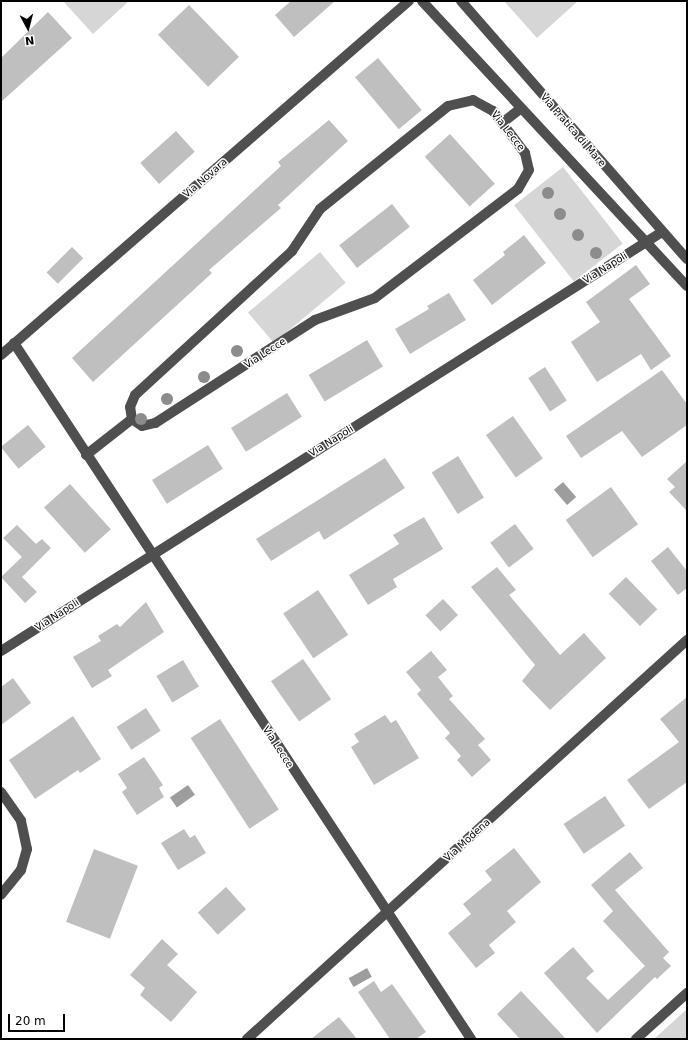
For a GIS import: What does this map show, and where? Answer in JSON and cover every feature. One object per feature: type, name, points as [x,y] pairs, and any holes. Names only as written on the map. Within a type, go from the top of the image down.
[{"type":"street","name":"Via Novara","points":[[1,355],[409,1]]},
{"type":"street","points":[[422,1],[687,286]]},
{"type":"street","name":"Via Pratica di Mare","points":[[460,1],[687,259]]},
{"type":"street","name":"Via Lecce","points":[[464,101],[481,103],[502,123],[522,147],[528,162],[527,177],[518,189],[375,298],[316,320],[156,423],[142,426],[132,420],[130,407],[135,395],[292,251],[320,209],[448,106],[464,101]]},
{"type":"street","points":[[502,123],[521,108]]},
{"type":"street","name":"Via Napoli","points":[[1,651],[151,554],[662,232]]},
{"type":"street","name":"Via Lecce","points":[[14,343],[151,554],[471,1039]]},
{"type":"street","points":[[86,455],[132,420]]},
{"type":"street","name":"Via Modena","points":[[247,1039],[687,640]]},
{"type":"street","points":[[1,792],[21,821],[27,841],[23,866],[1,895]]},
{"type":"street","points":[[636,1039],[687,993]]},
{"type":"shaded area","points":[[63,1],[129,1],[93,34]]},
{"type":"shaded area","points":[[504,1],[578,1],[537,38]]},
{"type":"shaded area","points":[[563,167],[623,243],[574,282],[514,205]]},
{"type":"shaded area","points":[[320,252],[346,283],[274,343],[248,312]]},
{"type":"shaded area","points":[[563,482],[576,497],[567,505],[554,490]]},
{"type":"shaded area","points":[[188,785],[195,795],[177,807],[170,798]]},
{"type":"shaded area","points":[[367,968],[372,977],[353,987],[349,978]]},
{"type":"shaded area","points":[[687,1009],[687,1039],[654,1039]]},
{"type":"building","points":[[291,1],[335,1],[294,37],[275,15]]},
{"type":"building","points":[[189,5],[239,57],[208,87],[158,35]]},
{"type":"building","points":[[48,12],[72,38],[1,102],[1,58]]},
{"type":"building","points":[[378,58],[422,110],[399,129],[355,77]]},
{"type":"building","points":[[329,120],[348,141],[278,205],[281,208],[209,270],[212,273],[93,382],[72,358],[281,166],[278,162]]},
{"type":"building","points":[[176,131],[195,152],[159,184],[140,163]]},
{"type":"building","points":[[450,134],[495,184],[470,207],[425,157]]},
{"type":"building","points":[[392,204],[410,227],[357,268],[339,245]]},
{"type":"building","points":[[524,235],[546,263],[492,305],[473,280],[505,255],[503,252]]},
{"type":"building","points":[[72,247],[83,258],[58,284],[47,272]]},
{"type":"building","points":[[636,265],[650,284],[629,299],[671,356],[651,370],[641,354],[597,382],[571,342],[600,322],[586,302]]},
{"type":"building","points":[[449,293],[466,320],[410,354],[395,329],[429,309],[427,306]]},
{"type":"building","points":[[367,340],[383,367],[325,402],[309,375]]},
{"type":"building","points":[[545,367],[567,401],[550,411],[528,378]]},
{"type":"building","points":[[662,370],[687,404],[687,425],[642,457],[622,431],[581,458],[566,436]]},
{"type":"building","points":[[287,393],[302,417],[246,452],[231,428]]},
{"type":"building","points":[[513,416],[543,459],[516,478],[486,435]]},
{"type":"building","points":[[28,425],[46,447],[18,469],[1,447]]},
{"type":"building","points":[[208,445],[223,469],[167,504],[152,480]]},
{"type":"building","points":[[458,456],[484,498],[458,514],[432,472]]},
{"type":"building","points":[[385,458],[405,488],[324,540],[319,531],[271,561],[256,539]]},
{"type":"building","points":[[687,461],[687,511],[669,492],[675,487],[667,479]]},
{"type":"building","points":[[70,484],[111,529],[85,553],[44,507]]},
{"type":"building","points":[[611,487],[638,524],[593,557],[566,520]]},
{"type":"building","points":[[424,517],[443,549],[393,579],[397,587],[368,605],[349,575],[399,544],[393,535]]},
{"type":"building","points":[[515,524],[534,549],[509,567],[490,543]]},
{"type":"building","points":[[17,525],[36,544],[42,539],[51,548],[22,577],[37,592],[25,603],[1,577],[22,557],[3,538]]},
{"type":"building","points":[[668,547],[687,571],[687,588],[678,595],[651,561]]},
{"type":"building","points":[[497,567],[516,590],[509,595],[560,655],[584,633],[606,658],[550,710],[522,681],[535,665],[471,587]]},
{"type":"building","points":[[626,577],[657,609],[640,626],[609,594]]},
{"type":"building","points":[[318,590],[348,635],[313,658],[283,613]]},
{"type":"building","points":[[443,599],[458,615],[440,631],[425,615]]},
{"type":"building","points":[[146,602],[164,632],[108,670],[112,676],[92,688],[73,657],[101,641],[98,636],[117,624],[120,627]]},
{"type":"building","points":[[431,651],[447,670],[438,677],[453,696],[449,699],[485,739],[478,745],[491,760],[472,777],[457,760],[461,756],[445,738],[450,733],[417,694],[421,690],[406,672]]},
{"type":"building","points":[[303,659],[331,699],[299,722],[271,681]]},
{"type":"building","points":[[183,660],[199,687],[172,703],[156,676]]},
{"type":"building","points":[[13,678],[31,703],[1,725],[1,687]]},
{"type":"building","points":[[687,697],[687,782],[649,809],[627,780],[679,742],[660,719]]},
{"type":"building","points":[[146,708],[161,731],[131,750],[117,727]]},
{"type":"building","points":[[385,715],[391,723],[396,720],[419,758],[374,785],[351,747],[359,742],[354,734]]},
{"type":"building","points":[[73,716],[101,759],[80,773],[78,770],[35,799],[9,760]]},
{"type":"building","points":[[220,719],[279,810],[249,829],[191,738]]},
{"type":"building","points":[[144,757],[163,785],[159,788],[164,797],[137,815],[122,792],[127,788],[118,774]]},
{"type":"building","points":[[605,796],[625,826],[584,854],[564,824]]},
{"type":"building","points":[[184,829],[190,838],[195,835],[206,853],[178,870],[161,843]]},
{"type":"building","points":[[514,848],[541,882],[507,911],[516,922],[489,945],[495,953],[476,968],[448,933],[471,914],[463,904],[492,880],[485,871]]},
{"type":"building","points":[[94,849],[138,866],[110,939],[66,922]]},
{"type":"building","points":[[630,852],[643,868],[615,890],[669,952],[663,958],[671,966],[657,979],[655,977],[597,1033],[544,973],[573,947],[594,971],[586,978],[608,1000],[645,966],[603,921],[613,911],[591,885]]},
{"type":"building","points":[[226,887],[246,909],[218,935],[198,912]]},
{"type":"building","points":[[162,939],[178,954],[167,965],[197,992],[171,1022],[140,995],[145,988],[130,975]]},
{"type":"building","points":[[374,981],[381,992],[392,984],[426,1032],[416,1039],[390,1039],[358,992]]},
{"type":"building","points":[[521,991],[566,1039],[520,1039],[497,1014]]},
{"type":"building","points":[[339,1017],[357,1039],[311,1039]]}]
